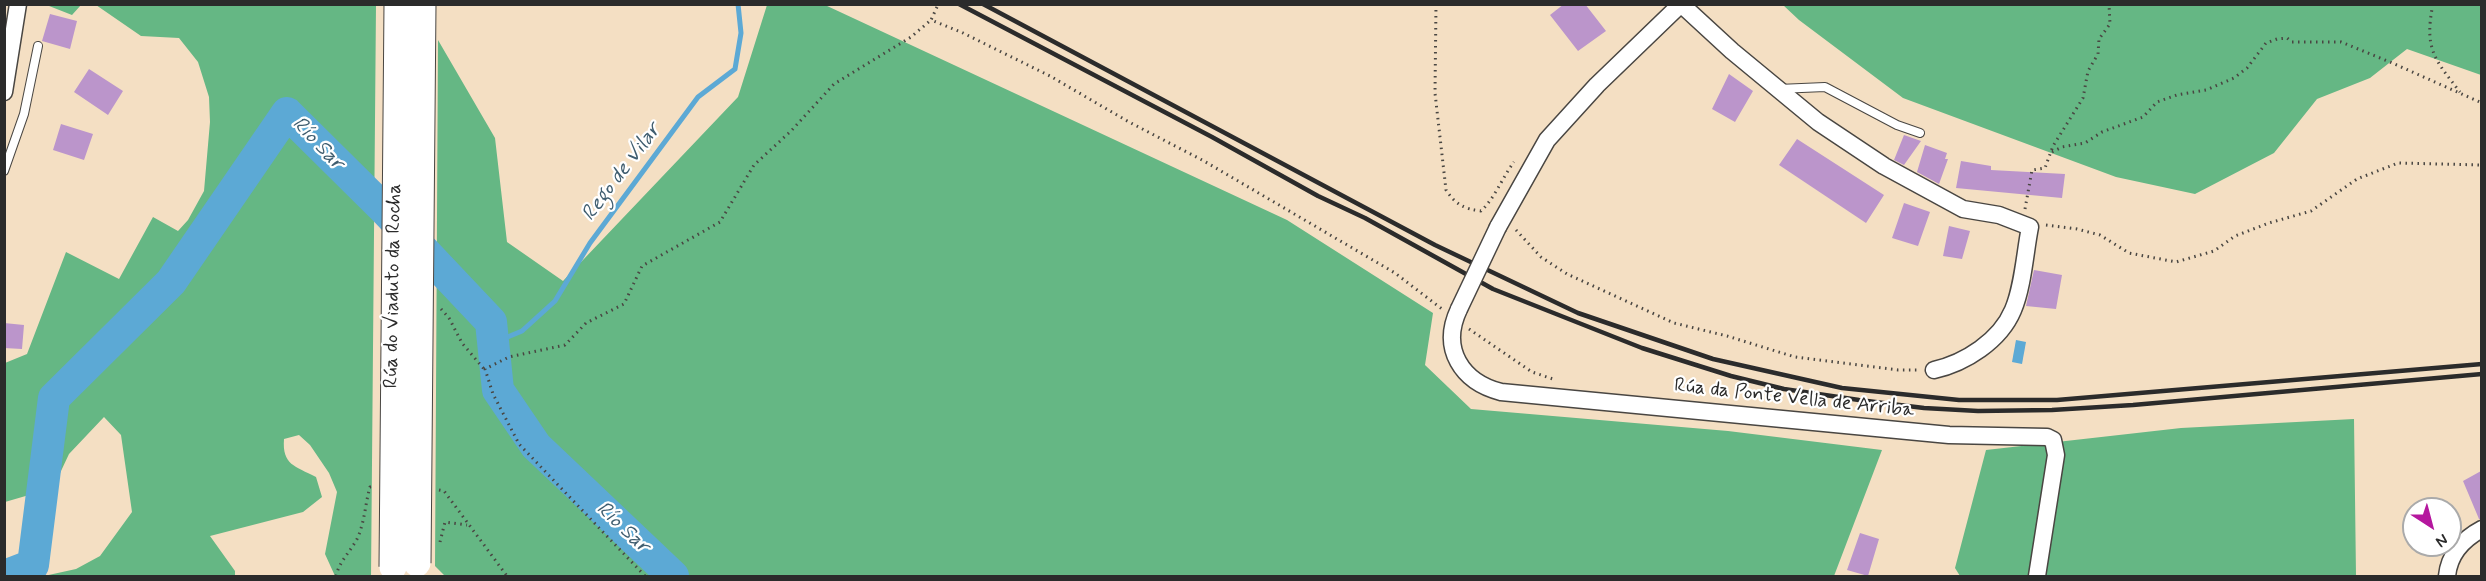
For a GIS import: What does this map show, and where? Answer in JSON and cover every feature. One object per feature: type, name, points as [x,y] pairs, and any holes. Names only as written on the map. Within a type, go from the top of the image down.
[{"type":"highway","name":"Rúa do Viaduto da Rocha","points":[[398,4],[405,565],[422,4]]},
{"type":"street","points":[[4,92],[18,4]]},
{"type":"street","points":[[1457,313],[1501,221],[1547,140],[1604,78],[1681,4],[1712,34],[1818,122],[1884,166],[1963,209],[1999,215],[2026,226],[2016,298],[2006,322],[1990,340],[1967,358],[1954,366],[1934,370]]},
{"type":"street","name":"Rúa da Ponte Vella de Arriba","points":[[1457,313],[1452,345],[1461,367],[1477,382],[1501,392],[1940,434],[2048,437],[2053,440],[2056,455],[2037,576]]},
{"type":"street","points":[[2447,576],[2448,565],[2455,551],[2481,529]]},
{"type":"lane","points":[[4,171],[24,114],[38,46]]},
{"type":"lane","points":[[1778,89],[1825,87],[1897,125],[1920,133]]},
{"type":"path","points":[[1436,4],[1435,93],[1446,189],[1452,201],[1465,208],[1481,211],[1489,204],[1499,182],[1516,159]]},
{"type":"path","points":[[2109,4],[2110,24],[2099,39],[2098,54],[2088,71],[2083,98],[2066,122],[2045,168],[2032,170],[2026,226],[2038,224],[2077,229],[2100,235],[2129,253],[2176,262],[2214,251],[2235,236],[2258,227],[2311,211],[2357,179],[2398,163],[2481,165]]},
{"type":"path","points":[[2433,4],[2429,43],[2435,59],[2461,94]]},
{"type":"path","points":[[645,576],[519,444],[493,394],[485,369],[490,364],[510,357],[565,345],[586,323],[624,304],[642,266],[720,222],[754,165],[791,131],[834,84],[911,38],[931,20],[937,7]]},
{"type":"path","points":[[931,20],[961,32],[1050,76],[1129,123],[1204,161],[1395,273],[1457,313],[1506,356],[1532,372],[1562,380]]},
{"type":"path","points":[[2052,152],[2062,147],[2085,143],[2102,132],[2143,117],[2157,102],[2177,95],[2206,90],[2234,78],[2247,68],[2266,43],[2277,39],[2287,38],[2292,42],[2341,42],[2481,103]]},
{"type":"path","points":[[1501,221],[1541,257],[1558,268],[1674,323],[1727,336],[1795,357],[1898,370],[1934,370]]},
{"type":"path","points":[[440,546],[445,522],[467,525]]},
{"type":"green space","points":[[44,4],[81,4],[81,5],[72,15]]},
{"type":"green space","points":[[96,5],[376,5],[371,576],[335,576],[325,554],[337,492],[329,473],[310,445],[299,435],[284,439],[285,454],[291,464],[316,477],[322,497],[303,512],[210,536],[235,571],[235,576],[44,576],[76,569],[100,556],[132,512],[121,435],[104,417],[69,454],[53,488],[5,502],[5,363],[27,354],[66,252],[119,279],[153,217],[178,231],[188,220],[204,191],[210,122],[209,97],[198,62],[179,38],[141,36]]},
{"type":"green space","points":[[767,5],[825,5],[1287,220],[1433,313],[1425,365],[1471,409],[1728,431],[1882,450],[1834,576],[445,576],[435,566],[438,40],[495,138],[507,242],[563,281],[738,97]]},
{"type":"green space","points":[[1783,5],[2481,5],[2481,75],[2407,49],[2370,78],[2317,99],[2274,153],[2195,194],[2116,177],[1903,98],[1799,20]]},
{"type":"green space","points":[[2354,419],[2356,576],[1960,576],[1955,568],[1986,450],[2181,428]]},
{"type":"water","points":[[2016,340],[2026,342],[2022,364],[2012,362]]},
{"type":"building","points":[[1564,4],[1585,4],[1606,31],[1578,51],[1550,15]]},
{"type":"building","points":[[50,14],[77,21],[70,49],[42,41]]},
{"type":"building","points":[[89,69],[123,91],[108,115],[74,92]]},
{"type":"building","points":[[1729,74],[1753,91],[1735,122],[1712,109]]},
{"type":"building","points":[[61,124],[93,134],[84,160],[53,150]]},
{"type":"building","points":[[1904,135],[1921,141],[1904,165],[1894,160]]},
{"type":"building","points":[[1797,139],[1884,195],[1866,223],[1779,165]]},
{"type":"building","points":[[1925,145],[1947,153],[1945,159],[1948,159],[1939,184],[1917,172]]},
{"type":"building","points":[[1961,161],[1991,166],[1991,170],[2065,174],[2062,198],[1956,188]]},
{"type":"building","points":[[1904,203],[1930,212],[1918,246],[1892,238]]},
{"type":"building","points":[[1949,226],[1970,231],[1962,259],[1943,256]]},
{"type":"building","points":[[2034,270],[2062,275],[2056,309],[2026,306]]},
{"type":"building","points":[[4,323],[24,325],[22,349],[4,348]]},
{"type":"building","points":[[2481,471],[2481,519],[2479,519],[2463,481]]},
{"type":"building","points":[[1860,533],[1879,539],[1868,576],[1847,570]]},
{"type":"waterway","name":"Rego de Vilar","points":[[493,343],[522,331],[555,301],[590,243],[698,97],[735,69],[741,33],[738,4]]},
{"type":"waterway","name":"Río Sar","points":[[4,576],[33,565],[54,398],[171,282],[287,113],[386,211],[491,322],[498,390],[536,446],[673,576]]},
{"type":"railway","points":[[959,4],[1212,137],[1318,196],[1365,218],[1493,289],[1642,348],[1731,376],[1784,389],[1924,408],[1978,411],[2052,410],[2482,374]]},
{"type":"railway","points":[[983,4],[1435,245],[1578,313],[1713,359],[1842,388],[1959,400],[2057,400],[2482,364]]}]
